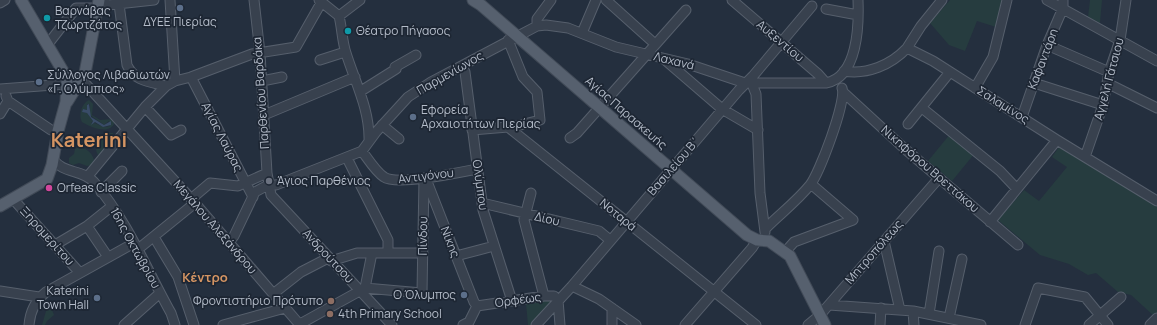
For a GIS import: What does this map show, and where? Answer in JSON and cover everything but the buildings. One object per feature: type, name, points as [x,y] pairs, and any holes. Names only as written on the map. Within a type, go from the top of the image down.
[{"type":"main road","points":[[0,206],[47,179],[66,102],[67,78],[21,0]]},
{"type":"main road","name":"Αγίας Παρασκευής","points":[[473,0],[512,38],[600,107],[747,235],[762,236],[786,251]]},
{"type":"main road","points":[[66,102],[82,80],[99,3]]},
{"type":"main road","points":[[67,78],[71,77],[82,80]]},
{"type":"main road","points":[[786,251],[794,261],[822,320]]},
{"type":"street","points":[[0,3],[5,0]]},
{"type":"street","points":[[48,44],[76,8],[99,3],[108,6],[154,0]]},
{"type":"street","points":[[170,0],[175,81]]},
{"type":"street","name":"Παρθενίου Βαρδάκα","points":[[254,0],[260,53],[268,185]]},
{"type":"street","points":[[339,16],[360,0]]},
{"type":"street","points":[[536,26],[537,19],[551,0]]},
{"type":"street","points":[[582,33],[596,0]]},
{"type":"street","points":[[606,0],[654,44]]},
{"type":"street","name":"Αυξεντίου","points":[[732,0],[818,74],[826,83]]},
{"type":"street","points":[[836,80],[844,71],[853,52],[858,28],[858,0]]},
{"type":"street","points":[[844,71],[864,73],[891,61],[906,48],[942,0]]},
{"type":"street","points":[[975,88],[993,57],[1007,0]]},
{"type":"street","points":[[1047,0],[1063,4],[1120,40],[1157,61]]},
{"type":"street","name":"Αγγελή Γάτσιου","points":[[1085,157],[1103,105],[1109,72],[1120,40],[1126,0]]},
{"type":"street","points":[[53,159],[59,166],[88,176],[145,107],[166,86],[175,81],[191,77],[252,54],[296,47],[320,1],[339,16],[345,52],[361,91],[370,130],[370,141]]},
{"type":"street","points":[[119,4],[127,65],[130,73],[137,78],[166,86]]},
{"type":"street","name":"Καφαντάρη","points":[[1022,117],[1063,4]]},
{"type":"street","name":"Βασιλείου Β΄","points":[[536,325],[572,286],[722,109],[749,84],[780,42],[812,6]]},
{"type":"street","points":[[826,9],[858,15]]},
{"type":"street","points":[[570,138],[577,133],[645,54],[686,10]]},
{"type":"street","name":"Λαχανά","points":[[512,38],[536,26],[558,26],[582,33],[616,47],[688,64],[749,84],[781,82],[826,83],[836,80]]},
{"type":"street","points":[[472,130],[509,128],[540,120],[537,92],[523,77],[512,38]]},
{"type":"street","name":"Παρμενίωνος","points":[[268,185],[276,185],[362,151],[382,125],[408,97],[431,82],[512,38]]},
{"type":"street","points":[[1047,45],[1109,72]]},
{"type":"street","name":"Σαλαμίνος","points":[[906,48],[927,57],[1057,140],[1157,201]]},
{"type":"street","points":[[320,60],[345,52]]},
{"type":"street","points":[[361,91],[396,69],[395,67],[416,55]]},
{"type":"street","points":[[663,58],[722,109],[758,130]]},
{"type":"street","name":"Ολύμπου","points":[[462,66],[465,72],[482,203],[512,301]]},
{"type":"street","points":[[908,124],[950,72]]},
{"type":"street","name":"Αγίας Λαύρας","points":[[191,77],[253,197]]},
{"type":"street","points":[[262,81],[282,77]]},
{"type":"street","points":[[264,115],[355,77]]},
{"type":"street","points":[[58,131],[51,130],[8,101],[1,88],[67,78]]},
{"type":"street","name":"Μεγάλου Αλεξάνδρου","points":[[82,80],[193,201],[300,325]]},
{"type":"street","name":"Νικηφόρου Βρεττάκου","points":[[836,80],[843,92],[938,178],[1018,245]]},
{"type":"street","points":[[1034,83],[1103,105]]},
{"type":"street","points":[[1107,83],[1157,108]]},
{"type":"street","points":[[749,84],[756,94],[762,236]]},
{"type":"street","points":[[685,325],[762,236],[811,184],[839,116],[843,92]]},
{"type":"street","points":[[0,114],[8,101]]},
{"type":"street","points":[[145,107],[171,135],[181,130]]},
{"type":"street","points":[[922,108],[1000,170],[1017,189]]},
{"type":"street","points":[[382,125],[399,139]]},
{"type":"street","name":"Νοταρά","points":[[509,128],[756,325]]},
{"type":"street","points":[[990,222],[1057,140]]},
{"type":"street","name":"Αντιγόνου","points":[[362,151],[384,177],[392,180],[424,178],[478,169]]},
{"type":"street","points":[[347,158],[388,240],[388,253]]},
{"type":"street","points":[[47,179],[61,172],[70,171]]},
{"type":"street","points":[[101,192],[122,171]]},
{"type":"street","points":[[30,325],[32,312],[39,297],[108,257],[135,247],[154,237],[210,183],[238,186],[267,173]]},
{"type":"street","name":"16ης Οκτωβρίου","points":[[88,176],[112,206],[171,313],[175,325]]},
{"type":"street","name":"Πίνδου","points":[[363,290],[422,293],[424,178]]},
{"type":"street","name":"Νίκης","points":[[424,178],[474,302],[477,306]]},
{"type":"street","name":"Μητροπόλεως","points":[[808,325],[822,320],[829,305],[938,178]]},
{"type":"street","points":[[786,251],[794,242],[853,220],[811,184]]},
{"type":"street","points":[[229,242],[234,236],[255,192],[268,185]]},
{"type":"street","name":"Ανδρούτσου","points":[[268,185],[271,195],[330,259],[363,290],[392,325]]},
{"type":"street","points":[[531,193],[524,220],[544,296]]},
{"type":"street","name":"Ξηρομερίτου","points":[[13,199],[80,273]]},
{"type":"street","name":"Δίου","points":[[482,203],[599,231],[610,240]]},
{"type":"street","points":[[55,245],[88,226],[112,206]]},
{"type":"street","points":[[88,226],[108,257]]},
{"type":"street","points":[[154,237],[178,277],[194,325]]},
{"type":"street","points":[[884,241],[900,310]]},
{"type":"street","points":[[456,256],[494,246]]},
{"type":"street","points":[[929,314],[939,251]]},
{"type":"street","points":[[273,294],[301,272],[330,259],[356,253],[423,253]]},
{"type":"street","points":[[300,325],[363,290],[372,253]]},
{"type":"street","points":[[949,318],[962,259]]},
{"type":"street","points":[[572,286],[612,308],[636,325]]},
{"type":"street","points":[[1026,325],[1038,288],[1085,298],[1102,315],[1108,325]]},
{"type":"street","points":[[0,291],[39,297]]},
{"type":"street","points":[[124,325],[160,293]]},
{"type":"street","name":"Ορφέως","points":[[477,306],[544,296],[554,296],[558,300]]},
{"type":"street","points":[[1089,325],[1121,297]]},
{"type":"street","points":[[558,300],[560,325]]},
{"type":"street","points":[[829,305],[913,311],[981,325]]},
{"type":"street","points":[[468,324],[477,306]]},
{"type":"street","points":[[223,325],[244,322],[285,308]]},
{"type":"street","points":[[612,308],[612,325]]},
{"type":"street","points":[[880,325],[881,308]]},
{"type":"street","points":[[913,311],[914,325]]},
{"type":"green space","points":[[950,0],[1004,0],[996,27],[977,21],[965,51],[949,45],[930,23]]},
{"type":"green space","points":[[1090,0],[1102,0],[1100,23],[1088,17]]},
{"type":"green space","points":[[89,100],[93,104],[92,115],[100,120],[113,119],[114,124],[108,129],[103,130],[82,122],[80,116],[84,104]],"holes":[[[87,104],[89,104],[90,115],[104,125],[109,121],[110,126],[105,127],[96,123],[91,123],[93,121],[87,113],[82,112],[83,109],[87,110]]]},
{"type":"green space","points":[[109,133],[113,133],[114,137],[106,144],[104,151],[98,155],[96,152],[97,145]]},
{"type":"green space","points":[[951,133],[975,153],[952,181],[928,161]]},
{"type":"green space","points":[[78,147],[86,149],[90,153],[94,160],[92,165],[87,166],[79,163],[73,165],[69,163],[69,158],[74,154],[75,149]]},
{"type":"green space","points":[[1059,147],[1157,207],[1157,313],[1154,316],[1131,295],[1118,292],[1096,273],[1088,275],[1069,264],[1040,255],[998,220],[1024,190],[1039,201],[1067,167],[1052,157]]},
{"type":"green space","points":[[553,300],[532,325],[528,325],[526,303]]},
{"type":"green space","points":[[50,304],[54,315],[45,325],[42,325],[46,311]]},
{"type":"water","points":[[89,104],[91,117],[104,125],[111,121],[111,125],[103,127],[95,122],[91,125],[93,121],[87,113],[82,112],[83,109],[87,110],[87,105]]},
{"type":"place","name":"ΔΥΕΕ Πιερίας","points":[[180,8]]},
{"type":"place","name":"Βαρνάβας Τζωρτζάτος","points":[[47,18]]},
{"type":"place","name":"Θέατρο Πήγασος","points":[[348,31]]},
{"type":"place","name":"Σύλλογος Λιβαδιωτών «Γ. Ολύμπιος»","points":[[39,82]]},
{"type":"place","name":"Εφορεία Αρχαιοτήτων Πιερίας","points":[[413,117]]},
{"type":"place","name":"Άγιος Παρθένιος","points":[[269,181]]},
{"type":"place","name":"Orfeas Classic","points":[[49,188]]},
{"type":"place","name":"Ο Όλυμπος","points":[[464,295]]},
{"type":"place","name":"Katerini Town Hall","points":[[97,298]]},
{"type":"place","name":"Φροντιστήριο Πρότυπο","points":[[331,301]]},
{"type":"place","name":"4th Primary School","points":[[330,314]]},
{"type":"district","name":"Katerini","points":[[89,140]]},
{"type":"district","name":"Κέντρο","points":[[205,277]]}]
